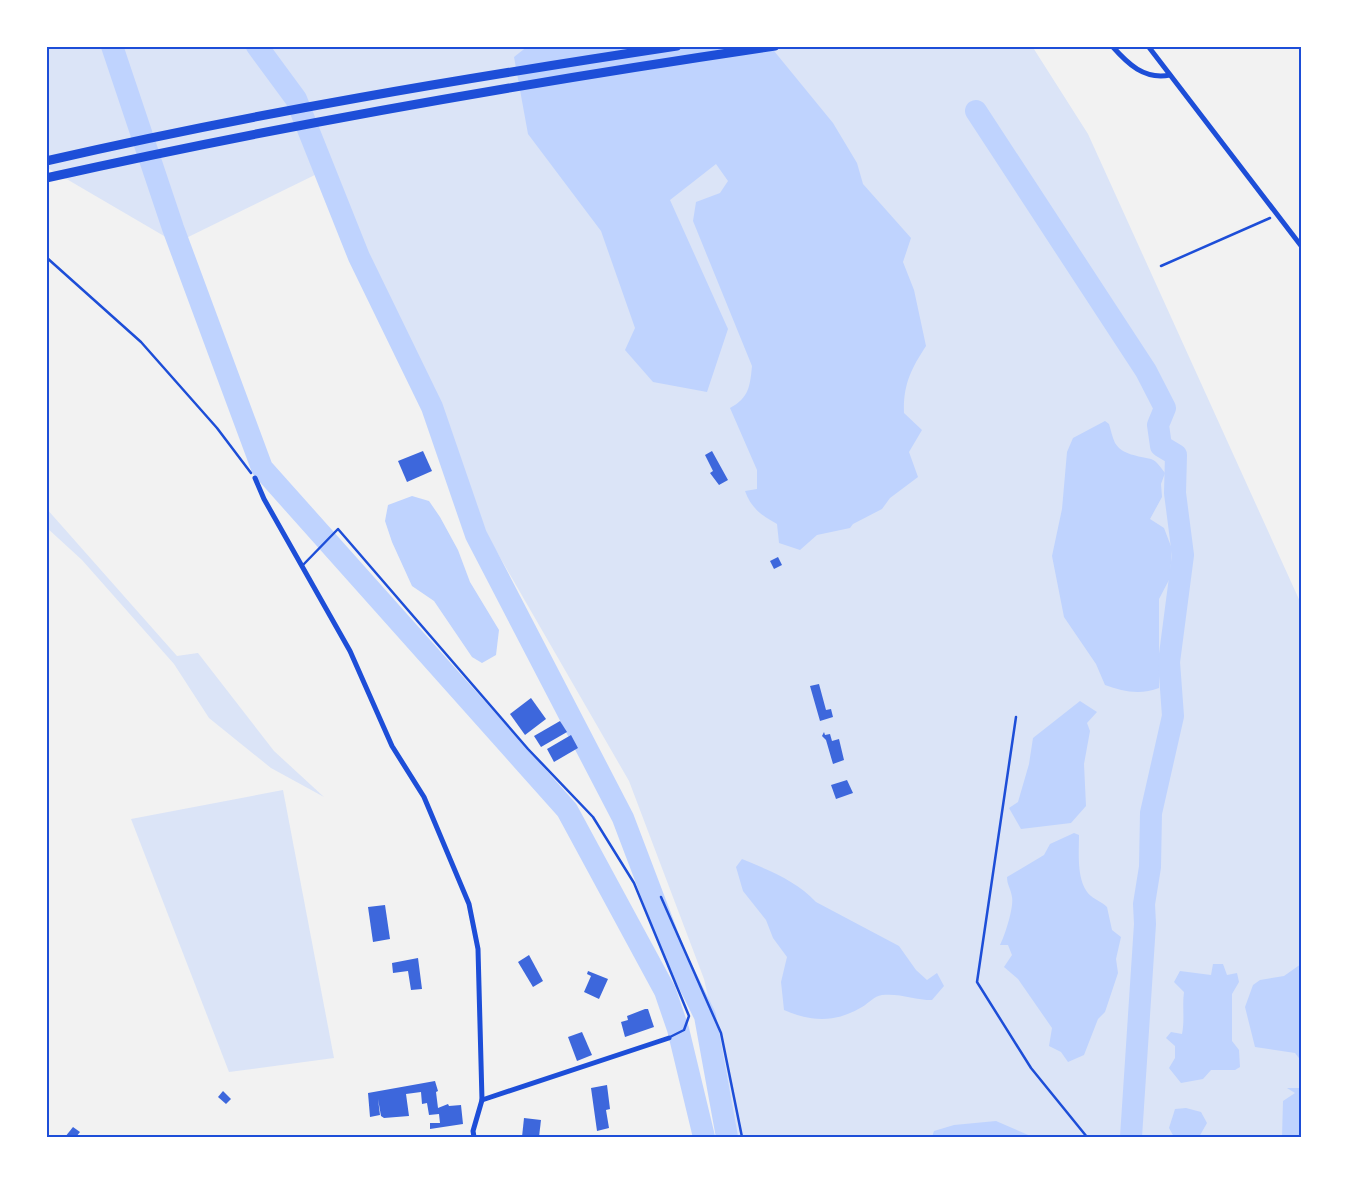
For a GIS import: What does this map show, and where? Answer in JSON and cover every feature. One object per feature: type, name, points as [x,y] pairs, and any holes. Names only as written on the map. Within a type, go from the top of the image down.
[{"type":"highway","points":[[46,161],[238,121],[383,94],[677,46]]},
{"type":"highway","points":[[46,178],[238,137],[383,109],[644,65],[775,46]]},
{"type":"street","points":[[1112,46],[1129,64],[1146,74],[1159,77],[1170,76]]},
{"type":"street","points":[[1148,46],[1302,247]]},
{"type":"street","points":[[255,478],[264,499],[350,651],[392,746],[424,797],[469,904],[478,949],[482,1100],[473,1132],[474,1137]]},
{"type":"street","points":[[482,1100],[669,1038]]},
{"type":"lane","points":[[302,566],[338,529],[528,749],[593,818],[634,883],[688,1016],[684,1030],[669,1038]]},
{"type":"path","points":[[1161,266],[1277,215]]},
{"type":"path","points":[[46,256],[141,342],[217,428],[255,478]]},
{"type":"path","points":[[1016,717],[977,982],[1031,1068],[1087,1137]]},
{"type":"path","points":[[661,897],[721,1033],[742,1137]]},
{"type":"shaded area","points":[[46,46],[1032,46],[1088,134],[1302,606],[1302,1137],[735,1137],[722,1059],[704,979],[629,781],[490,540],[323,171],[176,243],[46,167]]},
{"type":"shaded area","points":[[46,508],[177,656],[198,653],[274,751],[324,797],[271,768],[209,718],[174,664],[82,560],[46,527]]},
{"type":"shaded area","points":[[283,790],[334,1058],[229,1072],[131,819]]},
{"type":"water","points":[[528,46],[770,46],[833,123],[857,163],[863,184],[911,238],[903,262],[914,290],[926,346],[909,378],[904,403],[904,413],[922,430],[909,452],[918,477],[890,498],[882,509],[853,524],[850,528],[817,535],[800,550],[779,543],[777,524],[757,510],[747,497],[745,491],[757,489],[757,470],[730,408],[745,396],[752,366],[693,221],[696,202],[720,193],[728,181],[716,164],[670,200],[728,329],[707,392],[653,382],[625,350],[635,328],[601,231],[528,134],[514,57]]},
{"type":"water","points":[[1105,421],[1109,424],[1114,441],[1118,447],[1131,454],[1153,460],[1165,473],[1161,484],[1162,497],[1150,519],[1164,528],[1172,549],[1170,578],[1159,599],[1159,688],[1139,692],[1125,691],[1105,685],[1096,664],[1064,617],[1052,556],[1062,509],[1067,452],[1073,438]]},
{"type":"water","points":[[412,496],[429,501],[440,517],[458,550],[470,582],[499,630],[496,655],[482,663],[472,657],[434,601],[412,586],[392,542],[385,521],[388,505]]},
{"type":"water","points":[[1080,701],[1097,712],[1087,723],[1090,731],[1084,764],[1086,806],[1071,823],[1021,829],[1009,808],[1018,802],[1029,764],[1033,738]]},
{"type":"water","points":[[1074,833],[1079,835],[1079,868],[1083,884],[1091,896],[1107,907],[1112,930],[1121,937],[1116,959],[1118,973],[1105,1012],[1098,1019],[1084,1055],[1068,1062],[1061,1052],[1049,1046],[1052,1028],[1018,979],[1004,967],[1012,955],[1008,945],[1000,945],[1007,928],[1012,907],[1012,897],[1007,877],[1044,855],[1050,844]]},
{"type":"water","points":[[742,859],[782,877],[800,888],[816,902],[899,946],[916,970],[927,980],[937,973],[944,986],[932,1000],[882,995],[852,1012],[833,1018],[814,1019],[784,1010],[781,982],[787,957],[773,938],[766,920],[743,891],[736,867]]},
{"type":"water","points":[[1213,964],[1223,964],[1227,975],[1237,973],[1239,982],[1232,994],[1232,1041],[1239,1050],[1240,1067],[1235,1070],[1211,1070],[1203,1079],[1181,1083],[1169,1068],[1175,1058],[1175,1046],[1166,1038],[1171,1032],[1182,1034],[1183,1028],[1184,992],[1174,982],[1180,971],[1211,975]]},
{"type":"water","points":[[1301,964],[1302,1062],[1295,1053],[1255,1047],[1245,1007],[1253,985],[1260,980],[1284,976]]},
{"type":"water","points":[[1287,1088],[1302,1088],[1302,1137],[1282,1137],[1283,1101],[1295,1093]]},
{"type":"water","points":[[1186,1108],[1201,1112],[1207,1123],[1199,1137],[1174,1137],[1169,1128],[1175,1109]]},
{"type":"water","points":[[996,1121],[1033,1137],[932,1137],[934,1131],[954,1125]]},
{"type":"building","points":[[423,451],[432,471],[407,482],[398,461]]},
{"type":"building","points":[[712,451],[728,480],[719,485],[710,473],[713,471],[705,455]]},
{"type":"building","points":[[778,557],[782,565],[774,569],[770,561]]},
{"type":"building","points":[[819,684],[826,710],[831,709],[833,717],[820,721],[810,686]]},
{"type":"building","points":[[531,698],[546,719],[525,735],[510,714]]},
{"type":"building","points":[[560,721],[567,732],[541,747],[534,736]]},
{"type":"building","points":[[824,732],[825,735],[830,734],[832,741],[839,739],[844,760],[833,764],[826,740],[822,736]]},
{"type":"building","points":[[571,735],[578,748],[554,762],[547,749]]},
{"type":"building","points":[[847,780],[853,793],[836,799],[831,785]]},
{"type":"building","points":[[385,905],[390,939],[373,942],[368,907]]},
{"type":"building","points":[[529,955],[543,981],[533,987],[518,962]]},
{"type":"building","points":[[418,958],[422,989],[411,990],[408,971],[393,973],[392,963]]},
{"type":"building","points":[[588,971],[608,979],[599,999],[584,992],[591,976],[587,974]]},
{"type":"building","points":[[648,1009],[654,1027],[625,1037],[621,1022],[628,1020],[627,1016]]},
{"type":"building","points":[[582,1032],[592,1055],[577,1061],[568,1037]]},
{"type":"building","points":[[435,1081],[438,1091],[436,1092],[438,1108],[448,1104],[449,1106],[461,1105],[463,1124],[430,1129],[430,1123],[440,1123],[439,1114],[429,1115],[427,1103],[422,1104],[421,1092],[406,1094],[409,1116],[384,1118],[381,1116],[378,1099],[380,1115],[370,1117],[368,1093]]},
{"type":"building","points":[[607,1085],[610,1109],[606,1110],[609,1128],[597,1131],[591,1088]]},
{"type":"building","points":[[223,1091],[231,1099],[226,1104],[218,1097]]},
{"type":"building","points":[[524,1118],[541,1120],[539,1137],[522,1137]]},
{"type":"building","points":[[73,1127],[80,1132],[76,1137],[65,1137]]},
{"type":"waterway","points":[[112,46],[173,228],[262,468],[567,810],[665,991],[678,1029],[704,1137]]},
{"type":"waterway","points":[[257,46],[296,99],[359,257],[432,407],[476,535],[623,818],[675,955],[705,1016],[727,1137]]},
{"type":"waterway","points":[[976,111],[1146,371],[1165,408],[1158,425],[1161,446],[1176,455],[1175,493],[1183,555],[1169,662],[1173,716],[1151,813],[1150,867],[1144,904],[1145,924],[1131,1137]]}]
